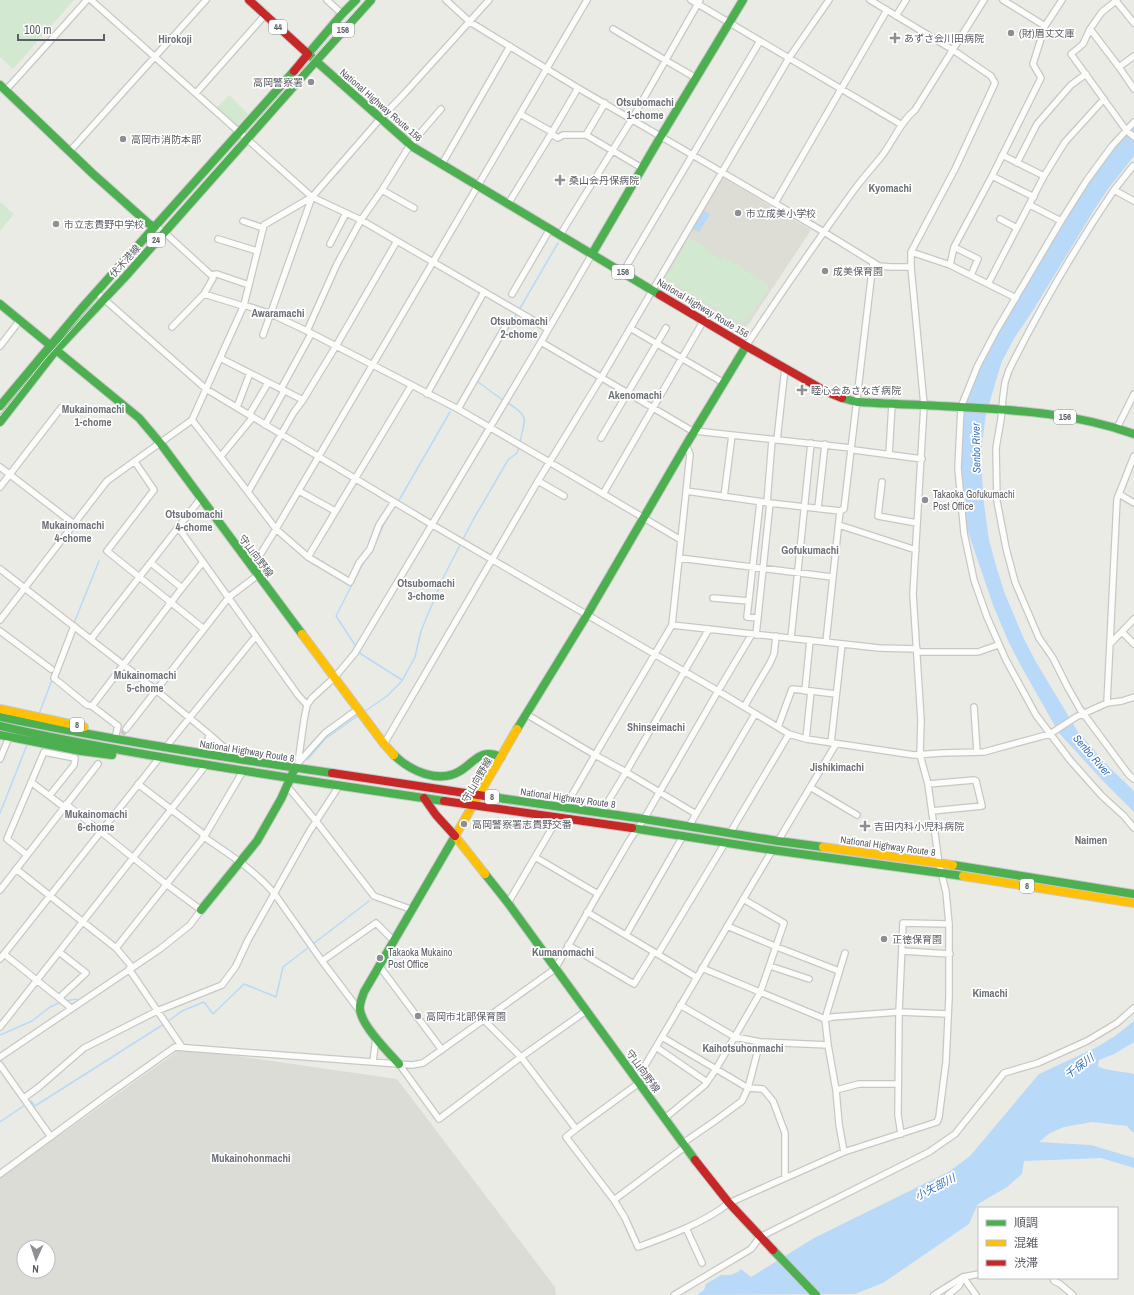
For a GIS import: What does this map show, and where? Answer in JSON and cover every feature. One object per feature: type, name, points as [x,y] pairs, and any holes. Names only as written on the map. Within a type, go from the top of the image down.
[{"type":"main road","name":"44","points":[[249,0],[308,54]]},
{"type":"main road","name":"156","points":[[308,54],[356,0]]},
{"type":"main road","name":"156","points":[[316,61],[371,0]]},
{"type":"main road","points":[[592,254],[743,0]]},
{"type":"main road","name":"National Highway Route 156","points":[[308,54],[410,145],[746,346],[827,392],[857,402],[998,409],[1074,418],[1117,428],[1134,434]]},
{"type":"main road","name":"伏木港線","points":[[0,406],[96,292],[308,54]]},
{"type":"main road","name":"伏木港線","points":[[0,422],[56,350],[125,277],[316,61]]},
{"type":"main road","points":[[3,88],[117,196],[149,224],[155,227]]},
{"type":"main road","name":"守山向野線","points":[[0,304],[139,418],[161,444],[384,744],[402,763],[414,771],[442,776],[453,774],[482,754],[490,752],[501,756],[480,795],[455,836],[508,903],[554,969],[729,1203],[816,1295]]},
{"type":"main road","points":[[501,756],[587,615],[686,445],[746,346]]},
{"type":"main road","name":"8","points":[[0,709],[116,734],[152,746]]},
{"type":"main road","name":"National Highway Route 8","points":[[0,717],[47,727],[237,760],[296,766],[480,795],[601,812],[778,841],[939,863],[1134,894]]},
{"type":"main road","name":"National Highway Route 8","points":[[0,726],[43,736],[243,771],[288,783],[339,786],[424,798],[772,850],[940,872],[1134,903]]},
{"type":"main road","name":"8","points":[[0,735],[81,751],[157,757]]},
{"type":"main road","points":[[201,910],[241,862],[270,820],[296,766]]},
{"type":"main road","points":[[399,1064],[376,1037],[361,1016],[359,1010],[364,992],[380,967],[455,836],[436,815],[424,798]]},
{"type":"main road","points":[[1091,887],[1134,888]]},
{"type":"street","points":[[3,88],[87,0]]},
{"type":"street","points":[[91,0],[312,197],[362,220],[548,329]]},
{"type":"street","points":[[70,151],[206,0]]},
{"type":"street","points":[[327,0],[342,14]]},
{"type":"street","points":[[446,0],[470,22],[578,88],[824,232],[874,262],[878,266],[911,267]]},
{"type":"street","points":[[0,620],[108,481],[161,444],[192,420],[244,305],[264,225],[312,197],[380,118],[489,0]]},
{"type":"street","points":[[252,568],[373,366],[587,0]]},
{"type":"street","points":[[691,0],[699,2],[730,23],[842,88],[902,125]]},
{"type":"street","points":[[735,0],[738,8]]},
{"type":"street","points":[[384,744],[789,58],[829,0]]},
{"type":"street","points":[[842,644],[836,694],[833,743],[810,787],[696,977],[638,1081],[566,1137],[614,1200],[625,1218],[638,1247],[686,1228],[720,1210],[729,1203],[844,1152],[937,1122],[939,1116],[946,1062],[950,954],[946,892],[940,872],[928,784],[920,755],[921,720],[913,594],[924,406],[911,267],[911,252],[955,169],[995,83],[991,76],[953,50],[870,0]]},
{"type":"street","points":[[896,16],[906,0]]},
{"type":"street","points":[[746,346],[824,232],[855,189],[882,156],[910,114],[915,110],[984,0]]},
{"type":"street","points":[[1003,0],[1045,26]]},
{"type":"street","points":[[950,265],[954,247],[992,176],[1041,78],[1033,64],[1045,26],[1062,0]]},
{"type":"street","points":[[1134,23],[1116,1],[1102,12],[1090,29],[1083,44],[1071,54],[1127,131],[1134,137]]},
{"type":"street","points":[[560,235],[632,119],[699,2]]},
{"type":"street","points":[[775,203],[887,10]]},
{"type":"street","points":[[196,93],[265,15]]},
{"type":"street","points":[[613,29],[696,78]]},
{"type":"street","points":[[1090,29],[1134,89]]},
{"type":"street","points":[[623,272],[760,41]]},
{"type":"street","points":[[442,164],[510,46]]},
{"type":"street","points":[[1119,67],[1134,56]]},
{"type":"street","points":[[1018,163],[1037,124],[1071,85],[1086,74]]},
{"type":"street","points":[[508,204],[578,88]]},
{"type":"street","points":[[988,284],[1044,176],[1065,142],[1104,99]]},
{"type":"street","points":[[586,135],[605,103]]},
{"type":"street","points":[[265,425],[309,333],[337,264],[362,220],[410,145],[441,109]]},
{"type":"street","points":[[520,114],[558,138],[564,135],[586,135],[612,152],[642,168]]},
{"type":"street","points":[[1134,122],[1112,146],[1087,180],[996,331],[978,365],[962,407],[958,468],[964,533],[974,580],[998,645],[1036,715],[1052,732],[1070,760],[1083,775],[1134,828]]},
{"type":"street","points":[[1002,155],[1044,176]]},
{"type":"street","points":[[1134,166],[1114,190],[1095,219],[1050,292],[1016,357],[1005,382],[998,409],[996,448],[998,501],[1006,548],[1015,582],[1039,638],[1053,658],[1080,709],[1129,775],[1134,779]]},
{"type":"street","points":[[992,176],[1034,197]]},
{"type":"street","points":[[382,190],[414,208]]},
{"type":"street","points":[[1114,190],[1134,201]]},
{"type":"street","points":[[263,336],[312,197]]},
{"type":"street","points":[[1030,205],[1061,221]]},
{"type":"street","points":[[330,244],[346,213]]},
{"type":"street","points":[[1000,220],[1017,228]]},
{"type":"street","points":[[243,221],[263,228]]},
{"type":"street","points":[[155,227],[164,232],[213,278],[204,294],[172,327]]},
{"type":"street","points":[[512,294],[550,229]]},
{"type":"street","points":[[218,239],[257,251]]},
{"type":"street","points":[[248,492],[294,412],[336,346],[397,241]]},
{"type":"street","points":[[954,247],[978,259],[971,275]]},
{"type":"street","points":[[911,252],[950,265],[1016,298]]},
{"type":"street","points":[[296,766],[307,705],[312,698],[335,677],[355,653],[592,254]]},
{"type":"street","points":[[826,642],[840,511],[844,509],[874,262]]},
{"type":"street","points":[[211,275],[217,274],[249,285]]},
{"type":"street","points":[[96,292],[206,389],[431,524],[789,734],[806,739],[914,755],[942,752],[984,752],[1052,732],[1107,703],[1122,701],[1134,697]]},
{"type":"street","points":[[427,394],[484,292]]},
{"type":"street","points":[[204,294],[271,314],[336,346],[458,410],[551,462],[681,540]]},
{"type":"street","points":[[0,346],[20,320]]},
{"type":"street","points":[[603,494],[704,320]]},
{"type":"street","points":[[458,410],[505,328]]},
{"type":"street","points":[[630,328],[724,383]]},
{"type":"street","points":[[602,438],[666,328]]},
{"type":"street","points":[[541,342],[694,432],[825,444],[851,448],[854,450],[922,459]]},
{"type":"street","points":[[220,358],[303,400]]},
{"type":"street","points":[[0,1174],[175,1046],[412,1065],[423,1063],[554,969],[644,819],[718,691],[754,634],[758,618],[768,503],[785,367]]},
{"type":"street","points":[[237,407],[250,374]]},
{"type":"street","points":[[221,456],[251,416],[268,383]]},
{"type":"street","points":[[308,557],[411,386]]},
{"type":"street","points":[[1117,428],[1134,394]]},
{"type":"street","points":[[889,455],[892,404]]},
{"type":"street","points":[[0,487],[61,408]]},
{"type":"street","points":[[192,420],[276,529],[308,557],[350,582],[359,563],[370,549],[379,525],[394,502]]},
{"type":"street","points":[[724,497],[732,435]]},
{"type":"street","points":[[791,638],[811,443]]},
{"type":"street","points":[[818,508],[825,444]]},
{"type":"street","points":[[566,807],[672,625],[690,454],[686,445]]},
{"type":"street","points":[[1107,703],[1117,499],[1134,456]]},
{"type":"street","points":[[135,462],[154,490],[107,552],[204,629]]},
{"type":"street","points":[[0,467],[74,524]]},
{"type":"street","points":[[538,481],[564,496]]},
{"type":"street","points":[[882,482],[878,516],[917,523]]},
{"type":"street","points":[[299,491],[335,511]]},
{"type":"street","points":[[686,491],[760,502],[840,511]]},
{"type":"street","points":[[1119,494],[1134,503]]},
{"type":"street","points":[[90,639],[201,498]]},
{"type":"street","points":[[758,618],[747,617],[760,502]]},
{"type":"street","points":[[839,525],[916,550]]},
{"type":"street","points":[[178,527],[298,695],[307,705]]},
{"type":"street","points":[[679,558],[832,577]]},
{"type":"street","points":[[92,706],[203,562]]},
{"type":"street","points":[[151,563],[182,588]]},
{"type":"street","points":[[0,568],[157,691],[209,734],[237,760]]},
{"type":"street","points":[[126,729],[229,597],[258,575]]},
{"type":"street","points":[[713,598],[749,601]]},
{"type":"street","points":[[1110,643],[1134,619]]},
{"type":"street","points":[[672,625],[880,648],[978,652],[998,645]]},
{"type":"street","points":[[74,626],[54,678],[87,706],[92,706],[118,726],[116,734]]},
{"type":"street","points":[[601,812],[626,772],[709,629]]},
{"type":"street","points":[[0,631],[51,669]]},
{"type":"street","points":[[1122,632],[1134,644]]},
{"type":"street","points":[[165,748],[256,636]]},
{"type":"street","points":[[744,707],[770,663],[774,654],[776,636]]},
{"type":"street","points":[[806,739],[810,640]]},
{"type":"street","points":[[778,727],[792,689],[836,694]]},
{"type":"street","points":[[974,707],[977,752]]},
{"type":"street","points":[[296,766],[325,733],[358,709]]},
{"type":"street","points":[[526,714],[696,814]]},
{"type":"street","points":[[689,826],[755,714]]},
{"type":"street","points":[[206,755],[209,734]]},
{"type":"street","points":[[730,833],[789,734]]},
{"type":"street","points":[[0,759],[9,737]]},
{"type":"street","points":[[27,855],[7,839],[44,752],[75,758],[74,766],[50,795]]},
{"type":"street","points":[[0,959],[138,784],[157,757]]},
{"type":"street","points":[[0,890],[98,764]]},
{"type":"street","points":[[0,1026],[206,765]]},
{"type":"street","points":[[116,948],[204,836],[243,771]]},
{"type":"street","points":[[928,784],[974,780],[978,786],[982,806],[932,811]]},
{"type":"street","points":[[0,1056],[160,949],[190,925],[201,910],[100,831],[31,782]]},
{"type":"street","points":[[288,783],[374,896],[413,910]]},
{"type":"street","points":[[138,784],[204,836],[241,862],[267,885],[322,962],[359,1010]]},
{"type":"street","points":[[24,1098],[84,1048],[157,1011],[222,985],[236,966],[248,940],[274,893],[316,821],[339,786]]},
{"type":"street","points":[[810,787],[857,814]]},
{"type":"street","points":[[508,903],[558,818]]},
{"type":"street","points":[[626,935],[683,836]]},
{"type":"street","points":[[568,945],[634,984],[656,953],[725,843]]},
{"type":"street","points":[[535,857],[598,894]]},
{"type":"street","points":[[16,870],[116,948],[182,1047]]},
{"type":"street","points":[[665,1118],[707,1082],[716,1069],[760,993],[777,947],[784,923],[743,899]]},
{"type":"street","points":[[587,912],[696,977]]},
{"type":"street","points":[[322,962],[376,923],[394,941]]},
{"type":"street","points":[[901,1134],[898,1114],[898,1084],[899,1012],[903,923],[949,924]]},
{"type":"street","points":[[727,926],[839,971]]},
{"type":"street","points":[[902,951],[950,954]]},
{"type":"street","points":[[59,952],[86,973],[59,998]]},
{"type":"street","points":[[844,1152],[825,1019],[845,953]]},
{"type":"street","points":[[4,954],[71,1008]]},
{"type":"street","points":[[770,966],[809,979]]},
{"type":"street","points":[[380,967],[442,1050]]},
{"type":"street","points":[[702,968],[825,1019],[832,1017],[899,1012],[948,1014]]},
{"type":"street","points":[[680,1005],[735,1037],[760,1042],[828,1045]]},
{"type":"street","points":[[674,1295],[751,1249],[763,1239],[929,1152],[955,1134],[1004,1073],[1038,1063],[1087,1041],[1117,1023],[1134,1008]]},
{"type":"street","points":[[399,1064],[439,1119],[521,1057],[586,1011]]},
{"type":"street","points":[[484,1020],[521,1057],[576,1129]]},
{"type":"street","points":[[373,1062],[376,1037]]},
{"type":"street","points":[[662,1037],[748,1088],[762,1089],[773,1101],[785,1133],[785,1178]]},
{"type":"street","points":[[614,1200],[684,1144],[742,1101],[748,1088],[760,1042]]},
{"type":"street","points":[[656,1047],[707,1082]]},
{"type":"street","points":[[0,1065],[51,1137]]},
{"type":"street","points":[[836,1090],[859,1084],[898,1084]]},
{"type":"street","points":[[686,1228],[702,1263]]},
{"type":"street","points":[[934,1295],[963,1277],[978,1274]]},
{"type":"street","points":[[948,1295],[959,1286],[963,1277]]},
{"type":"street","points":[[963,1277],[976,1295]]},
{"type":"street","points":[[1053,1279],[1073,1295]]},
{"type":"shaded area","points":[[720,176],[811,230],[748,325],[742,329],[658,281]]},
{"type":"shaded area","points":[[182,1048],[397,1079],[555,1287],[556,1295],[0,1295],[0,1178]]},
{"type":"green space","points":[[0,0],[74,0],[13,69],[0,57]]},
{"type":"green space","points":[[229,95],[248,114],[236,127],[216,108]]},
{"type":"green space","points":[[0,202],[14,214],[0,231]]},
{"type":"green space","points":[[689,238],[706,247],[706,250],[721,260],[724,256],[768,285],[768,290],[746,321],[741,323],[665,279]]},
{"type":"water","name":"Senbo River","points":[[1134,125],[1134,156],[1108,189],[1094,210],[1032,312],[1015,337],[1002,361],[986,414],[981,462],[984,504],[989,540],[1005,594],[1024,639],[1078,732],[1108,766],[1134,791],[1134,812],[1059,733],[1009,643],[993,605],[964,520],[960,473],[961,414],[980,364],[1082,192],[1098,169]]},
{"type":"water","points":[[701,209],[710,214],[699,232],[691,228]]},
{"type":"water","points":[[1134,1021],[1134,1042],[1114,1054],[1099,1060],[1098,1066],[1109,1070],[1134,1074],[1134,1132],[1127,1126],[1092,1122],[1064,1127],[1050,1133],[1039,1142],[1091,1145],[1134,1158],[1134,1168],[1101,1158],[1024,1161],[1022,1174],[1007,1187],[978,1204],[969,1224],[883,1283],[855,1294],[697,1295],[704,1290],[706,1284],[721,1275],[730,1275],[741,1269],[751,1277],[814,1238],[950,1171],[970,1156],[1039,1074],[1097,1047],[1115,1036]]},
{"type":"waterway","points":[[519,310],[558,243]]},
{"type":"waterway","points":[[494,351],[517,313]]},
{"type":"waterway","points":[[478,379],[478,382],[504,401]]},
{"type":"waterway","points":[[508,403],[523,415],[524,423],[520,442]]},
{"type":"waterway","points":[[398,502],[450,412]]},
{"type":"waterway","points":[[364,712],[387,696],[402,681],[415,657],[421,631],[444,576],[473,520],[508,460],[517,453],[519,446]]},
{"type":"waterway","points":[[373,548],[395,505]]},
{"type":"waterway","points":[[357,648],[336,616],[369,554]]},
{"type":"waterway","points":[[74,623],[99,561]]},
{"type":"waterway","points":[[359,651],[361,654],[402,680]]},
{"type":"waterway","points":[[39,714],[52,680]]},
{"type":"waterway","points":[[308,759],[325,739],[359,715]]},
{"type":"waterway","points":[[0,813],[27,745]]},
{"type":"waterway","points":[[167,1022],[182,1011],[204,1002],[213,1014],[244,984],[276,997],[283,967],[369,901]]},
{"type":"waterway","points":[[65,1001],[77,999]]},
{"type":"waterway","points":[[0,1035],[32,1021],[50,1007],[61,1002]]},
{"type":"waterway","points":[[28,1103],[31,1101],[35,1106],[164,1024]]},
{"type":"waterway","points":[[0,1122],[25,1105]]},
{"type":"tunnel","points":[[117,741],[126,729]]},
{"type":"tram line","points":[[0,416],[45,359],[365,0]]},
{"type":"traffic: fast","points":[[356,0],[308,54],[413,147],[660,295]]},
{"type":"traffic: fast","points":[[316,61],[371,0]]},
{"type":"traffic: fast","points":[[592,254],[743,0]]},
{"type":"traffic: fast","points":[[0,422],[56,350],[125,277],[316,61]]},
{"type":"traffic: fast","points":[[0,406],[81,309],[294,71]]},
{"type":"traffic: fast","points":[[0,85],[92,173],[149,224],[155,227]]},
{"type":"traffic: fast","points":[[0,304],[139,418],[161,444],[302,634]]},
{"type":"traffic: fast","points":[[517,729],[587,615],[686,445],[746,346]]},
{"type":"traffic: fast","points":[[842,398],[857,402],[982,408],[1048,414],[1070,417],[1113,427],[1134,434]]},
{"type":"traffic: fast","points":[[0,717],[166,748],[332,773]]},
{"type":"traffic: fast","points":[[0,726],[66,740],[156,756],[444,801]]},
{"type":"traffic: fast","points":[[0,735],[81,751],[112,755]]},
{"type":"traffic: fast","points":[[394,755],[416,771],[434,776],[452,775],[483,755],[488,754],[501,757]]},
{"type":"traffic: fast","points":[[201,910],[257,841],[281,799],[295,768]]},
{"type":"traffic: fast","points":[[485,796],[823,847]]},
{"type":"traffic: fast","points":[[632,828],[772,850],[963,876]]},
{"type":"traffic: fast","points":[[399,1064],[365,1024],[360,1010],[360,1003],[364,992],[455,836]]},
{"type":"traffic: fast","points":[[953,865],[1134,894]]},
{"type":"traffic: fast","points":[[485,874],[508,903],[695,1160]]},
{"type":"traffic: fast","points":[[773,1250],[816,1295]]},
{"type":"traffic: slow","points":[[302,634],[384,744],[394,755]]},
{"type":"traffic: slow","points":[[0,709],[84,727]]},
{"type":"traffic: slow","points":[[485,874],[455,836],[517,729]]},
{"type":"traffic: slow","points":[[823,847],[953,865]]},
{"type":"traffic: slow","points":[[963,876],[1134,903]]},
{"type":"traffic: jam","points":[[249,0],[308,54],[294,71]]},
{"type":"traffic: jam","points":[[660,295],[827,392],[842,398]]},
{"type":"traffic: jam","points":[[332,773],[485,796]]},
{"type":"traffic: jam","points":[[424,798],[436,815],[455,836]]},
{"type":"traffic: jam","points":[[444,801],[632,828]]},
{"type":"traffic: jam","points":[[695,1160],[729,1203],[773,1250]]},
{"type":"place","name":"(財)眉丈文庫","points":[[1011,33]]},
{"type":"place","name":"あずさ会川田病院","points":[[895,38]]},
{"type":"place","name":"高岡警察署","points":[[311,82]]},
{"type":"place","name":"高岡市消防本部","points":[[123,139]]},
{"type":"place","name":"桑山会丹保病院","points":[[560,180]]},
{"type":"place","name":"市立成美小学校","points":[[738,213]]},
{"type":"place","name":"市立志貴野中学校","points":[[56,224]]},
{"type":"place","name":"成美保育園","points":[[825,271]]},
{"type":"place","name":"睦心会あさなぎ病院","points":[[802,390]]},
{"type":"place","name":"Takaoka Gofukumachi Post Office","points":[[925,500]]},
{"type":"place","name":"高岡警察署志貴野交番","points":[[464,824]]},
{"type":"place","name":"吉田内科小児科病院","points":[[865,826]]},
{"type":"place","name":"正徳保育園","points":[[884,939]]},
{"type":"place","name":"Takaoka Mukaino Post Office","points":[[380,958]]},
{"type":"place","name":"高岡市北部保育園","points":[[418,1016]]},
{"type":"district","name":"Hirokoji","points":[[175,39]]},
{"type":"district","name":"Otsubomachi 1-chome","points":[[645,108]]},
{"type":"district","name":"Kyomachi","points":[[890,188]]},
{"type":"district","name":"Awaramachi","points":[[278,313]]},
{"type":"district","name":"Otsubomachi 2-chome","points":[[519,327]]},
{"type":"district","name":"Akenomachi","points":[[635,395]]},
{"type":"district","name":"Mukainomachi 1-chome","points":[[93,415]]},
{"type":"district","name":"Otsubomachi 4-chome","points":[[194,520]]},
{"type":"district","name":"Mukainomachi 4-chome","points":[[73,531]]},
{"type":"district","name":"Gofukumachi","points":[[810,550]]},
{"type":"district","name":"Otsubomachi 3-chome","points":[[426,589]]},
{"type":"district","name":"Mukainomachi 5-chome","points":[[145,681]]},
{"type":"district","name":"Shinseimachi","points":[[656,727]]},
{"type":"district","name":"Jishikimachi","points":[[837,767]]},
{"type":"district","name":"Mukainomachi 6-chome","points":[[96,820]]},
{"type":"district","name":"Naimen","points":[[1091,840]]},
{"type":"district","name":"Kumanomachi","points":[[563,952]]},
{"type":"district","name":"Kimachi","points":[[990,993]]},
{"type":"district","name":"Kaihotsuhonmachi","points":[[743,1048]]},
{"type":"district","name":"Mukainohonmachi","points":[[251,1158]]},
{"type":"water label","name":"千保川","points":[[1079,1066]]},
{"type":"water label","name":"小矢部川","points":[[935,1187]]}]
